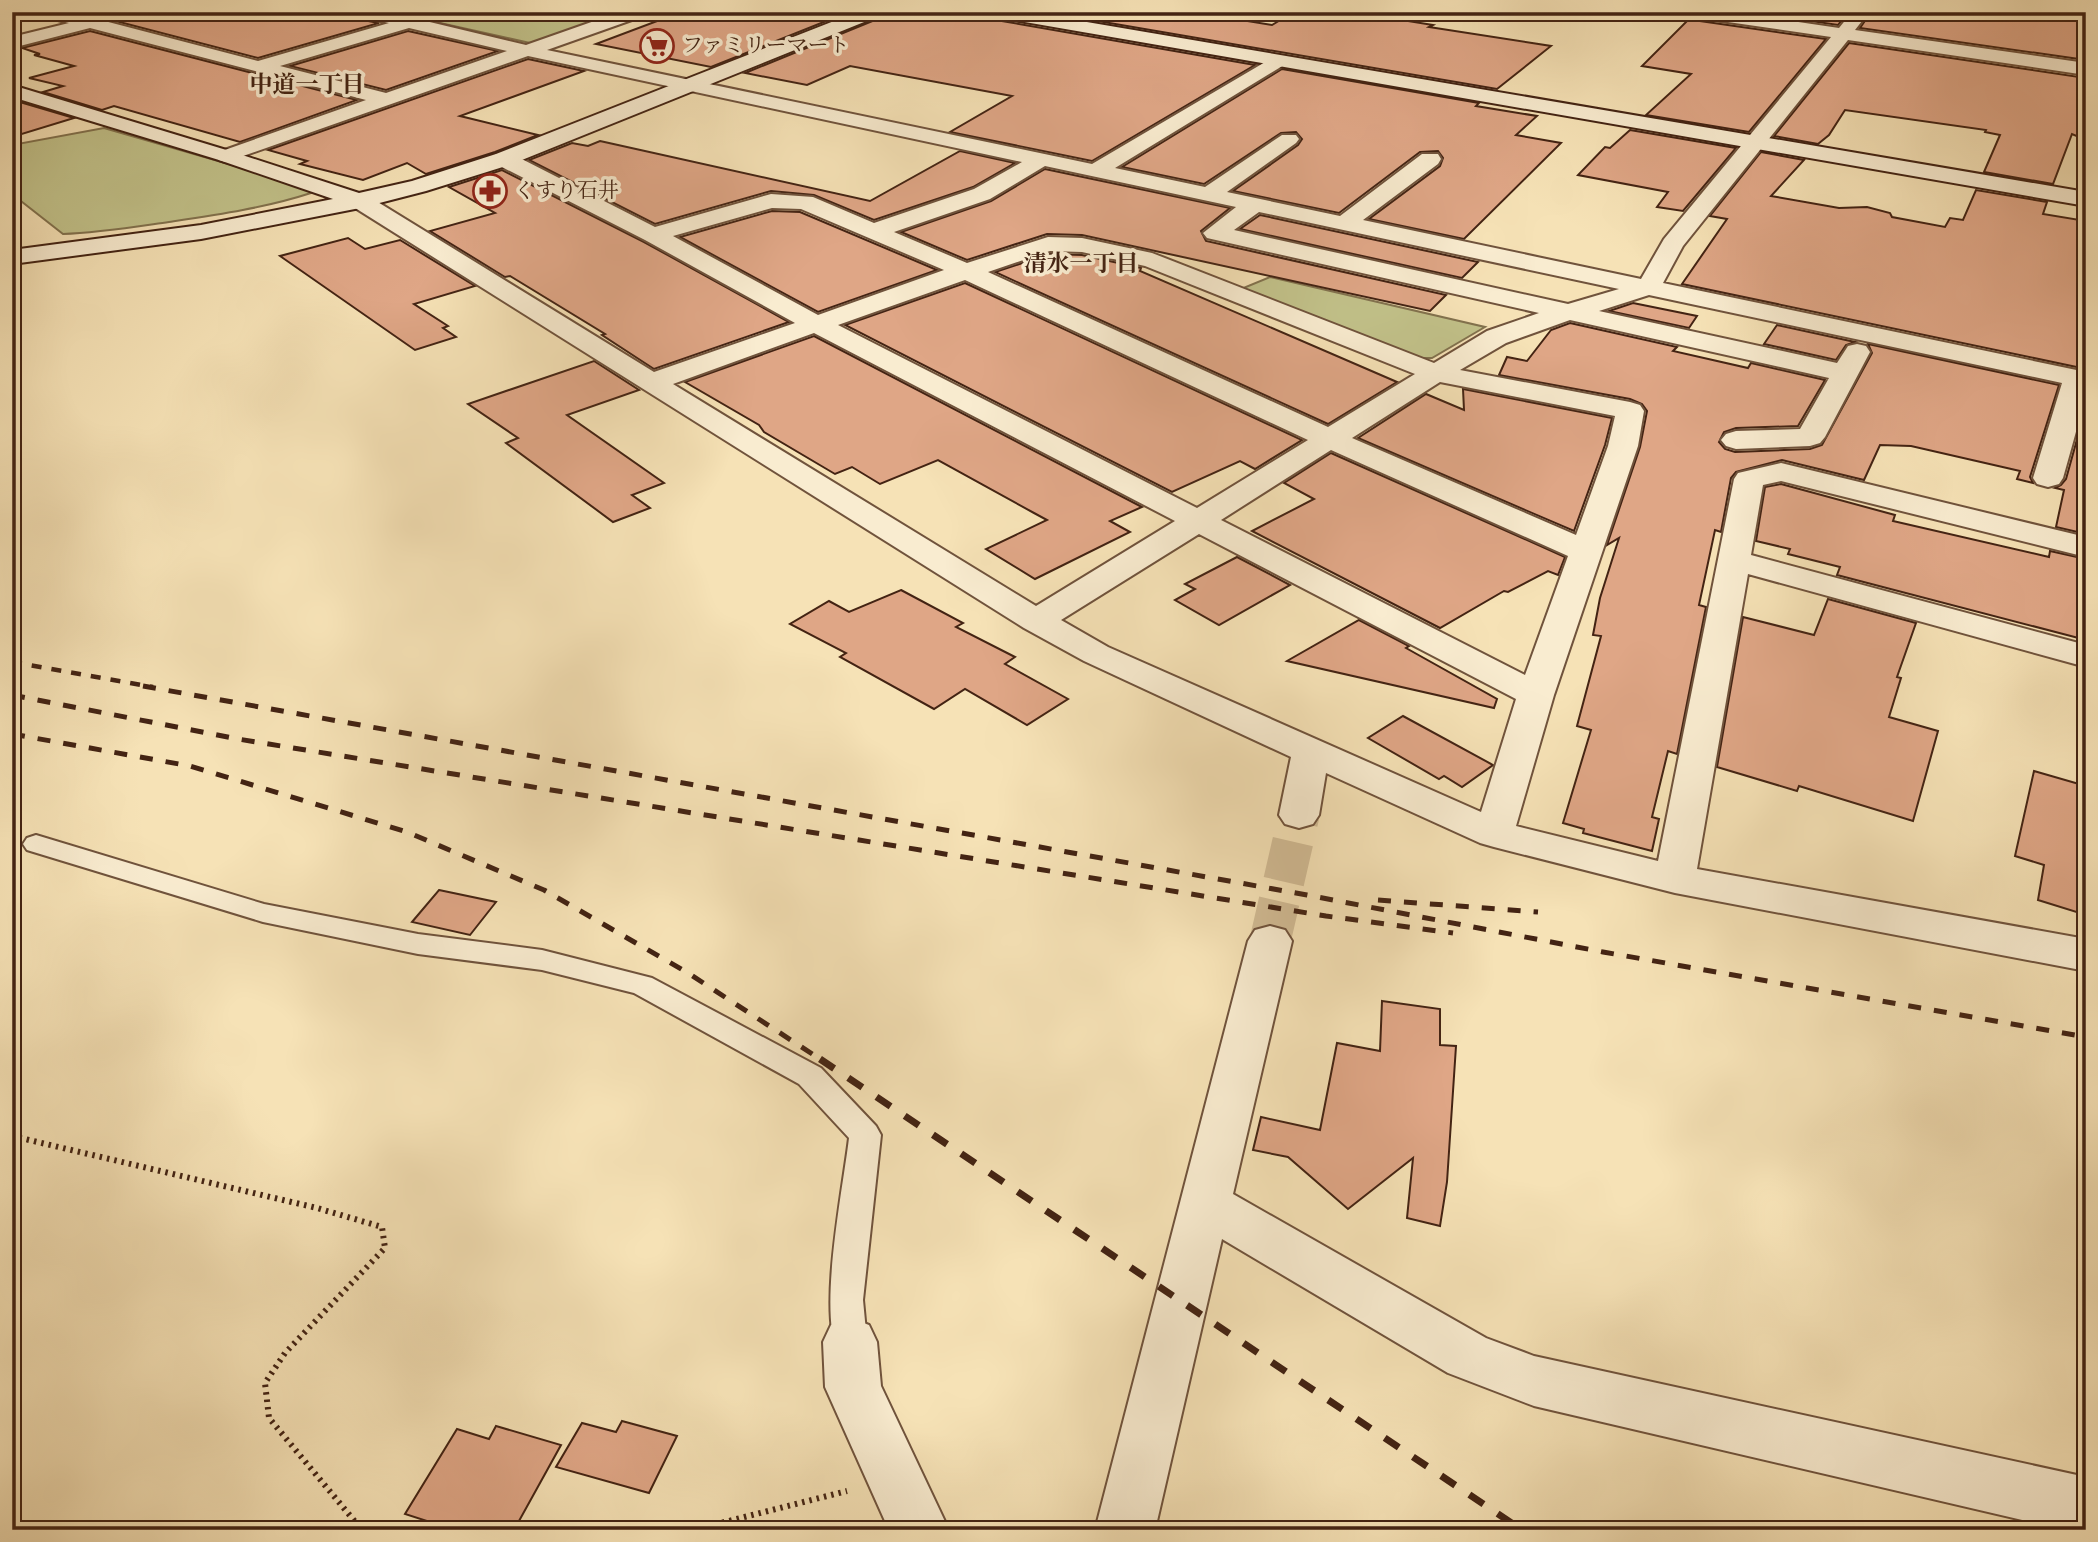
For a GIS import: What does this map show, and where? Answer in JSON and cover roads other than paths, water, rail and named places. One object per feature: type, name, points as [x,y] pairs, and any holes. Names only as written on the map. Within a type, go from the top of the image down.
[{"type":"street","points":[[49,12],[388,100]]},
{"type":"street","points":[[12,43],[130,12]]},
{"type":"street","points":[[226,156],[637,12]]},
{"type":"street","points":[[17,249],[176,236],[360,201],[504,159],[873,12]]},
{"type":"street","points":[[996,12],[2086,199]]},
{"type":"street","points":[[1693,12],[2086,69]]},
{"type":"street","points":[[1035,621],[1502,334],[1564,311],[1605,303],[1649,287],[1672,244],[1861,12]]},
{"type":"street","points":[[377,13],[528,51],[2081,379],[2048,478]]},
{"type":"street","points":[[258,66],[409,23]]},
{"type":"street","points":[[1097,170],[1277,61]]},
{"type":"street","points":[[12,91],[226,156],[360,201],[1035,621],[1096,654],[1494,834],[1675,879],[2086,955]]},
{"type":"street","points":[[1210,194],[1289,139]]},
{"type":"street","points":[[504,159],[814,323],[1536,695]]},
{"type":"street","points":[[873,231],[982,194],[1042,159]]},
{"type":"street","points":[[1343,224],[1430,159]]},
{"type":"street","points":[[653,236],[771,201],[805,202],[966,271],[1330,439],[1587,552]]},
{"type":"street","points":[[1254,205],[1215,233],[1845,373]]},
{"type":"street","points":[[652,382],[814,323],[1048,244],[1082,246],[1152,260],[1436,373],[1630,411],[1623,446],[1536,695],[1494,834]]},
{"type":"street","points":[[1736,440],[1810,437],[1867,334]]},
{"type":"street","points":[[1675,879],[1749,479],[1781,472],[2086,547]]},
{"type":"street","points":[[1734,560],[2086,656]]},
{"type":"street","points":[[1299,815],[1311,753]]},
{"type":"street","points":[[1125,1530],[1270,941]]},
{"type":"street","points":[[1205,1203],[1466,1356],[1534,1381],[2086,1506]]},
{"type":"street","points":[[849,1342],[853,1387],[919,1530]]},
{"type":"lane","points":[[36,844],[263,913],[418,944],[542,960],[642,985],[810,1076],[864,1135],[846,1300],[849,1342]]},
{"type":"tunnel","points":[[1270,941],[1299,815]]},
{"type":"railway","points":[[12,662],[153,687]]},
{"type":"railway","points":[[143,686],[1307,895],[1603,952],[2086,1037]]},
{"type":"railway","points":[[12,695],[238,739],[1326,916],[1453,933]]},
{"type":"railway","points":[[12,734],[190,766],[407,832],[544,890],[688,973],[822,1061]]},
{"type":"railway","points":[[1378,900],[1538,912]]},
{"type":"railway","points":[[822,1061],[1522,1530]]},
{"type":"place","name":"ファミリーマート","points":[[657,46]]},
{"type":"place","name":"くすり石井","points":[[490,191]]},
{"type":"district","name":"中道一丁目","points":[[307,85]]},
{"type":"district","name":"清水一丁目","points":[[1081,264]]}]
